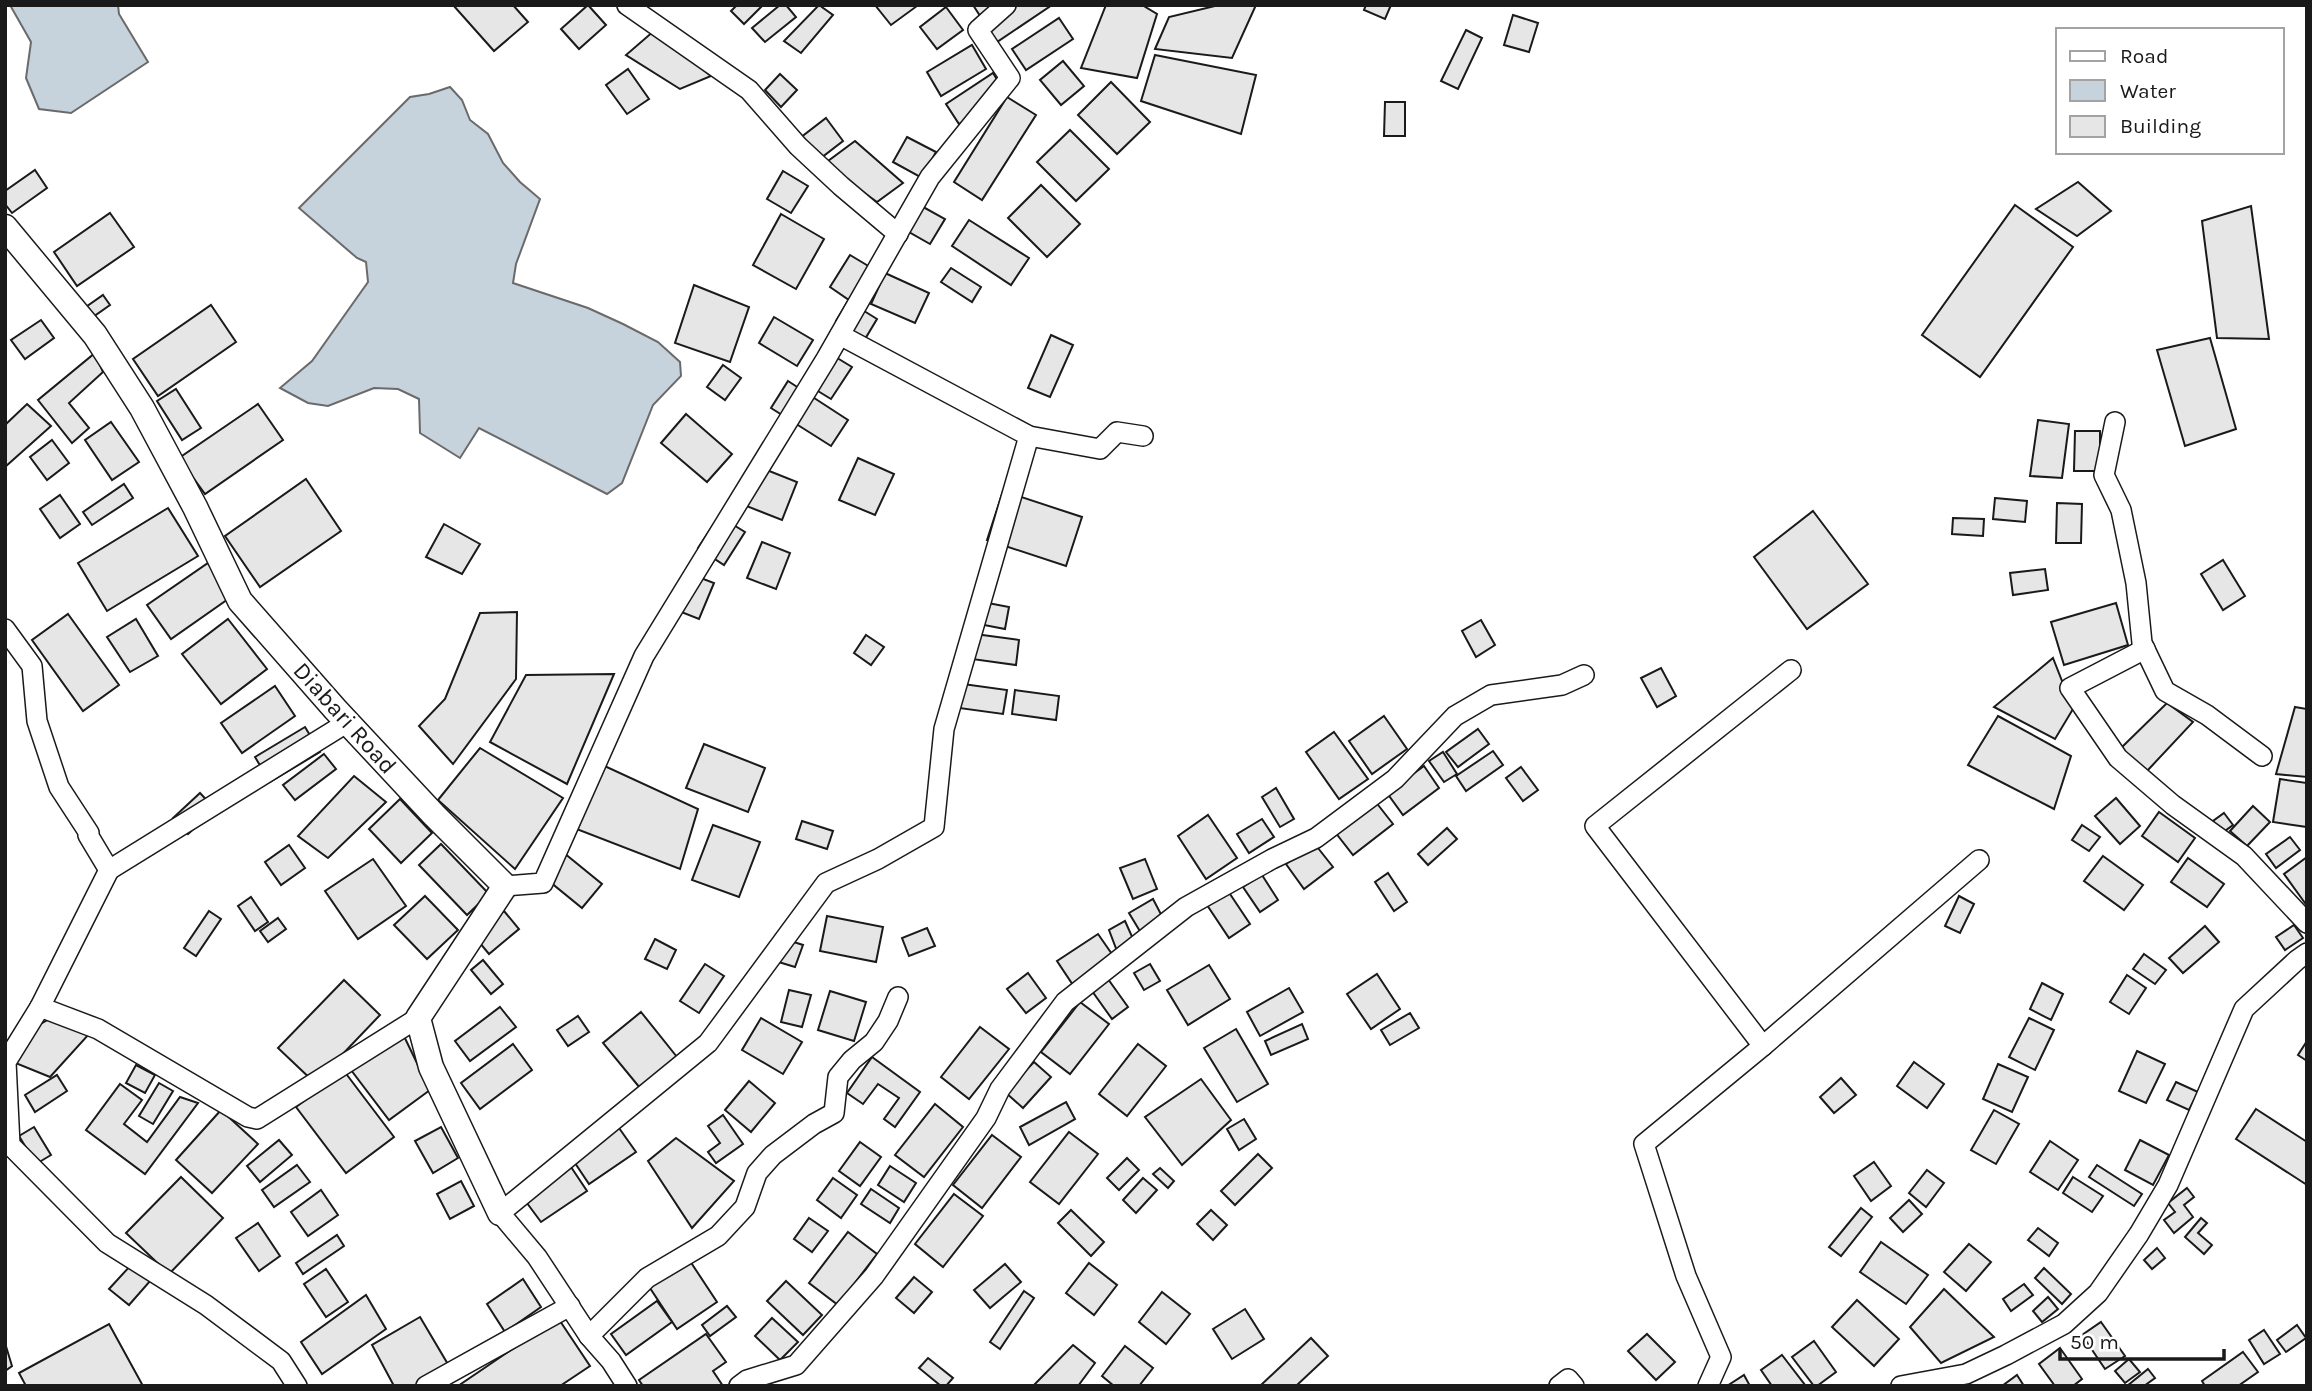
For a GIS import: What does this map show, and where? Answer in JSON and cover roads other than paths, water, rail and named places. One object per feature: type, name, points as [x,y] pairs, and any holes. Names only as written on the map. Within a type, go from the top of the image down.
[{"type":"street","points":[[627,5],[749,90],[841,186],[898,234]]},
{"type":"street","points":[[40,1007],[98,1029],[248,1117],[257,1119],[418,1018],[505,886],[543,883],[644,656],[840,335],[930,177],[1010,78],[978,30],[1006,5]]},
{"type":"street","name":"Diabari Road","points":[[5,227],[95,335],[142,408],[195,507],[240,601],[348,722],[505,886]]},
{"type":"street","points":[[840,335],[1029,436],[1100,449],[1117,432],[1143,436]]},
{"type":"street","points":[[2115,422],[2104,475],[2121,510],[2136,583],[2142,643],[2165,691],[2207,715],[2262,756]]},
{"type":"street","points":[[500,1213],[708,1043],[825,883],[878,859],[934,827],[944,729],[1029,436]]},
{"type":"street","points":[[5,629],[32,666],[37,721],[59,787],[109,870]]},
{"type":"street","points":[[2145,649],[2070,688],[2118,758],[2173,805],[2244,856],[2307,923]]},
{"type":"street","points":[[1763,1046],[1595,825],[1791,670]]},
{"type":"street","points":[[739,1386],[747,1380],[796,1364],[874,1276],[986,1118],[1000,1090],[1065,1002],[1186,907],[1316,838],[1395,779],[1455,716],[1491,695],[1562,685],[1584,675]]},
{"type":"street","points":[[297,1386],[281,1361],[206,1305],[107,1243],[10,1145],[6,1062],[40,1007],[109,870],[348,722]]},
{"type":"street","points":[[1708,1386],[1721,1357],[1686,1276],[1644,1144],[1763,1046],[1979,860]]},
{"type":"street","points":[[1901,1386],[1966,1374],[2064,1324],[2098,1293],[2139,1234],[2168,1185],[2244,1009],[2307,953]]},
{"type":"street","points":[[589,1336],[647,1278],[718,1236],[746,1207],[757,1173],[773,1155],[834,1112],[838,1077],[852,1060],[874,1042],[888,1021],[898,997]]},
{"type":"street","points":[[418,1018],[431,1067],[500,1213],[537,1256],[589,1336],[611,1361],[627,1386]]},
{"type":"street","points":[[426,1386],[570,1306]]},
{"type":"street","points":[[1559,1386],[1568,1379],[1574,1386]]},
{"type":"water","points":[[10,5],[118,5],[119,14],[148,62],[71,113],[39,109],[26,78],[31,42]]},
{"type":"water","points":[[450,87],[462,100],[470,120],[488,134],[503,163],[540,199],[516,264],[513,283],[588,308],[623,324],[658,342],[680,362],[681,376],[653,405],[622,483],[607,494],[479,428],[460,458],[420,433],[419,399],[398,389],[374,388],[328,406],[308,403],[280,388],[312,361],[368,282],[366,262],[357,258],[299,208],[410,97]]}]
